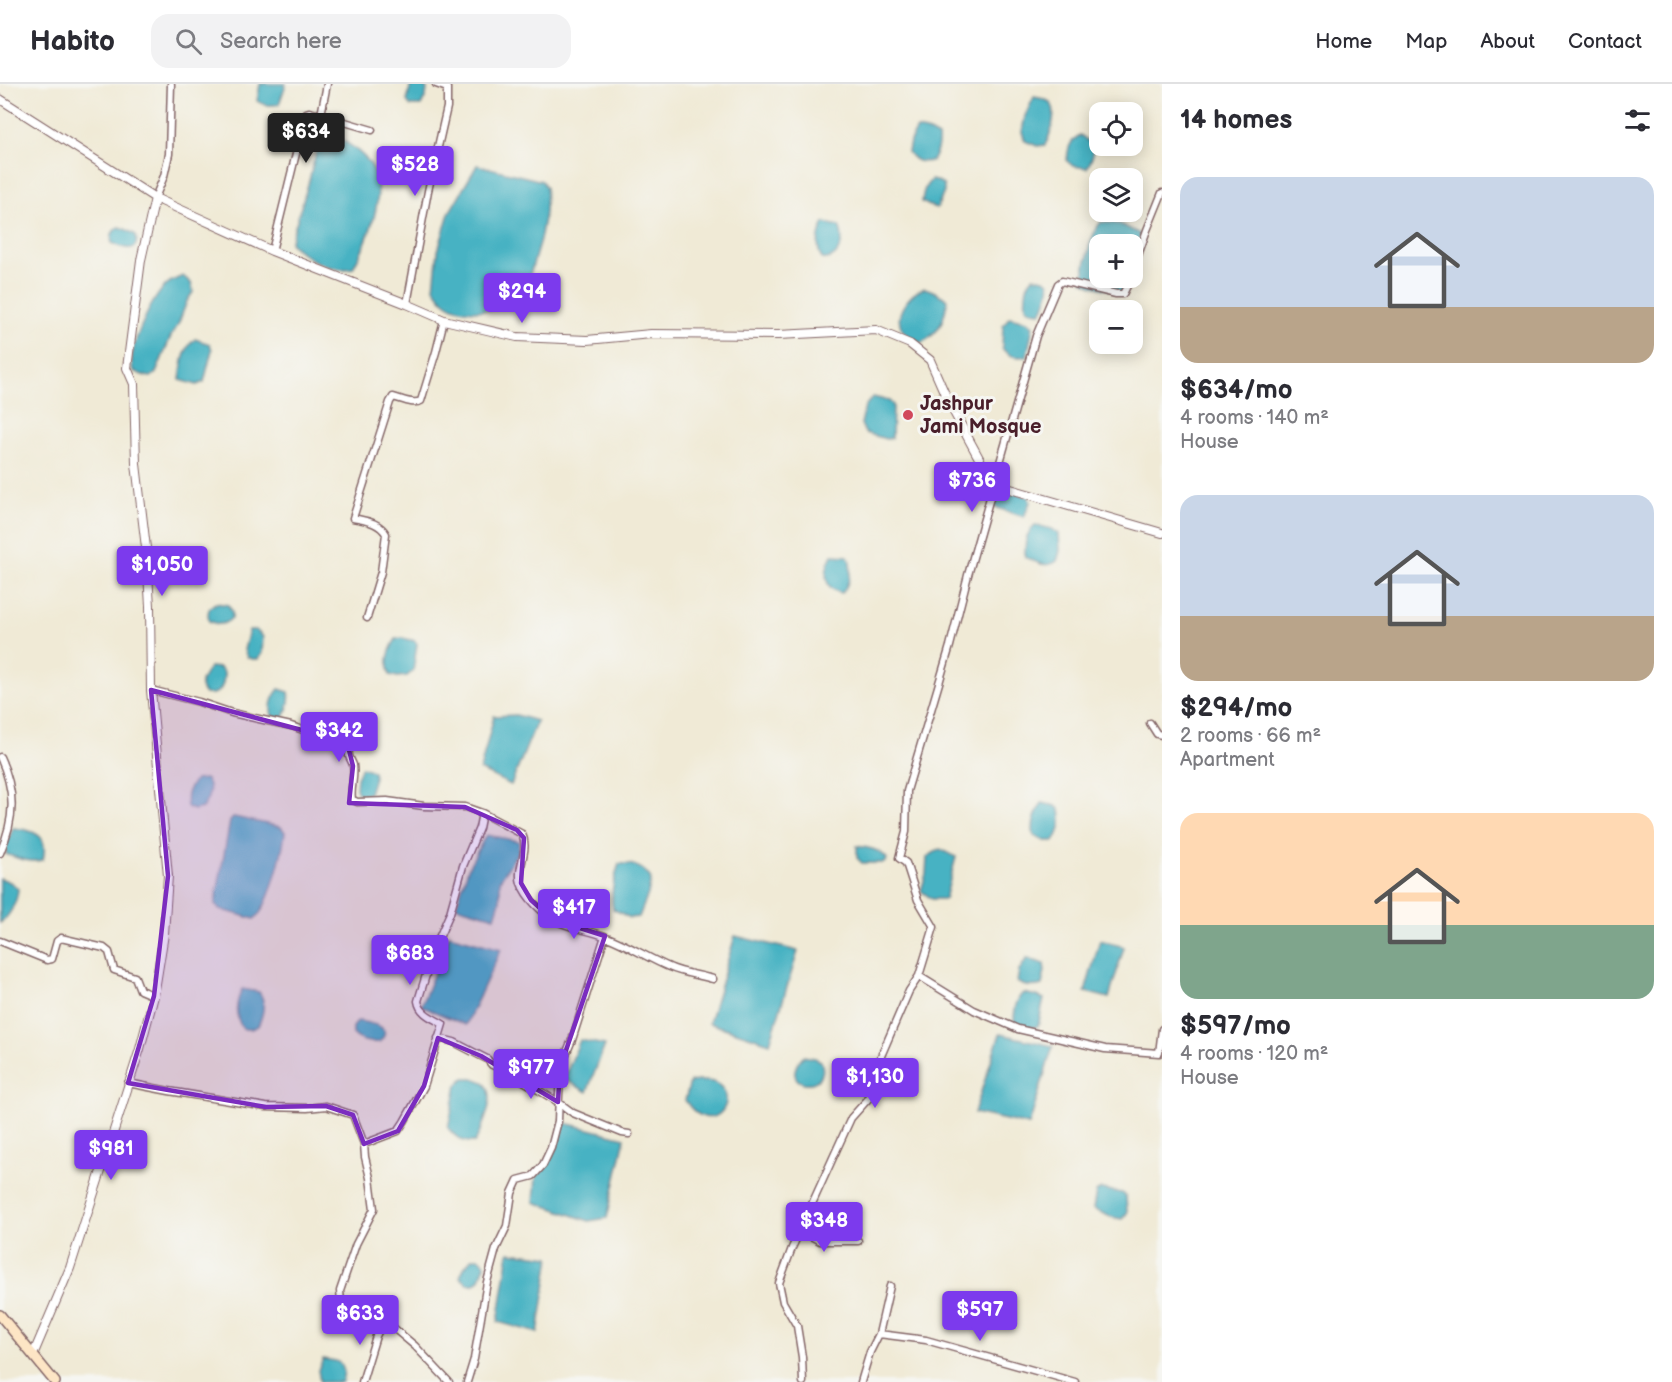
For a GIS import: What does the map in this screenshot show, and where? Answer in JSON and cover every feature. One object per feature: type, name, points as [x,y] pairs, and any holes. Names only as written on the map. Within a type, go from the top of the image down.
[{"type":"main road","points":[[0,1315],[55,1382]]},
{"type":"street","points":[[33,1355],[70,1268],[140,1049],[154,996],[164,934],[168,876],[151,690],[150,606],[147,556],[136,464],[134,384],[127,369],[141,260],[169,154],[171,84]]},
{"type":"street","points":[[321,115],[327,84]]},
{"type":"street","points":[[407,304],[447,106],[447,88],[436,84]]},
{"type":"street","points":[[0,99],[156,198],[272,251],[444,320],[517,337],[587,340],[651,334],[778,335],[876,330],[910,344],[930,360],[948,401],[993,484],[1162,533]]},
{"type":"street","points":[[272,251],[306,113],[321,115],[372,130]]},
{"type":"street","points":[[1143,241],[1161,193]]},
{"type":"street","points":[[802,1382],[802,1357],[797,1326],[783,1302],[779,1283],[850,1118],[869,1098],[881,1056],[909,992],[919,976],[933,927],[918,900],[906,863],[899,858],[906,832],[907,791],[950,646],[993,484],[1036,336],[1058,284],[1062,281],[1089,287]]},
{"type":"street","points":[[1093,288],[1123,294],[1126,288]]},
{"type":"street","points":[[367,618],[381,572],[386,534],[382,527],[353,518],[390,402],[393,397],[417,403],[421,401],[444,320]]},
{"type":"street","points":[[151,690],[346,742],[353,766],[352,799],[357,802],[387,801],[424,806],[447,805],[465,807],[482,813],[522,834],[524,852],[520,874],[521,883],[531,900],[552,919],[567,926],[605,936],[670,968],[713,979]]},
{"type":"street","points":[[1150,723],[1157,734],[1162,735]]},
{"type":"street","points":[[0,757],[12,790],[12,806],[0,854]]},
{"type":"street","points":[[364,1144],[398,1131],[424,1086],[442,1024],[422,1011],[418,1006],[418,1001],[434,949],[450,913],[463,866],[479,828],[482,813]]},
{"type":"street","points":[[466,1382],[474,1359],[487,1282],[496,1249],[507,1226],[512,1193],[518,1180],[533,1176],[543,1165],[551,1148],[558,1121],[560,1068],[572,1040],[605,936]]},
{"type":"street","points":[[0,941],[47,960],[52,959],[57,941],[61,938],[104,948],[109,952],[114,970],[135,977],[140,990],[154,996]]},
{"type":"street","points":[[919,976],[974,1010],[1017,1029],[1105,1049],[1159,1053],[1162,1029]]},
{"type":"street","points":[[438,1038],[454,1042],[487,1059],[492,1065],[510,1073],[573,1113],[629,1134]]},
{"type":"street","points":[[128,1083],[266,1107],[326,1106],[353,1115],[364,1144],[374,1209],[356,1244],[340,1291],[341,1302],[353,1310],[384,1320],[415,1346],[449,1382]]},
{"type":"street","points":[[800,1230],[820,1241],[858,1241]]},
{"type":"street","points":[[861,1382],[870,1352],[879,1334],[890,1286]]},
{"type":"street","points":[[362,1382],[376,1336],[384,1320]]},
{"type":"street","points":[[879,1334],[926,1340],[1075,1382]]},
{"type":"highlighted area","points":[[151,690],[347,742],[353,766],[349,803],[465,807],[517,830],[524,838],[521,883],[531,900],[552,919],[605,936],[560,1068],[558,1102],[481,1056],[438,1038],[424,1086],[398,1131],[364,1144],[353,1115],[326,1106],[266,1107],[128,1083],[154,996],[168,876]]},
{"type":"water","points":[[260,84],[286,84],[279,104],[267,105],[257,101]]},
{"type":"water","points":[[411,84],[421,85],[427,89],[421,106],[410,106],[407,101]]},
{"type":"water","points":[[1034,97],[1049,101],[1053,109],[1052,125],[1045,145],[1037,146],[1025,141],[1022,132],[1025,116]]},
{"type":"water","points":[[917,129],[938,137],[937,149],[932,161],[918,161],[908,152],[910,141]]},
{"type":"water","points":[[335,135],[354,148],[371,165],[378,189],[370,232],[353,268],[345,269],[319,263],[290,243],[316,152]]},
{"type":"water","points":[[1080,135],[1089,143],[1089,156],[1092,158],[1087,168],[1073,166],[1067,161],[1073,140]]},
{"type":"water","points":[[477,165],[542,181],[546,188],[545,213],[540,240],[527,285],[515,305],[478,311],[458,309],[450,305],[434,288],[438,251],[449,213]]},
{"type":"water","points":[[931,180],[940,182],[944,186],[944,192],[937,208],[922,202],[924,190]]},
{"type":"water","points":[[1101,222],[1120,224],[1140,234],[1094,234]]},
{"type":"water","points":[[824,223],[839,226],[842,237],[837,253],[828,259],[822,259],[818,241]]},
{"type":"water","points":[[119,227],[136,235],[137,241],[133,248],[125,248],[112,243],[112,234]]},
{"type":"water","points":[[1089,250],[1089,284],[1083,281]]},
{"type":"water","points":[[183,276],[191,283],[193,292],[156,373],[151,377],[133,371],[133,351],[147,314],[166,285]]},
{"type":"water","points":[[1033,277],[1047,280],[1050,285],[1041,312],[1032,311],[1026,307],[1026,291]]},
{"type":"water","points":[[925,288],[947,299],[947,303],[939,327],[921,343],[904,332],[900,317],[901,310],[909,299]]},
{"type":"water","points":[[1102,288],[1125,288],[1123,293]]},
{"type":"water","points":[[1009,317],[1027,321],[1033,326],[1027,356],[1013,356],[1002,348],[1003,326]]},
{"type":"water","points":[[195,339],[210,344],[212,350],[204,382],[197,385],[180,380],[186,352]]},
{"type":"water","points":[[873,397],[889,401],[893,405],[892,438],[886,439],[865,433],[861,424],[865,406]]},
{"type":"water","points":[[944,464],[967,473],[965,485],[960,490],[954,491],[938,485],[938,474]]},
{"type":"water","points":[[1000,488],[1029,497],[1030,502],[1024,517],[992,506],[994,497]]},
{"type":"water","points":[[1035,525],[1052,529],[1059,534],[1060,551],[1057,561],[1041,564],[1025,557],[1027,536]]},
{"type":"water","points":[[832,555],[848,556],[850,560],[850,575],[842,593],[831,587],[826,578],[827,567]]},
{"type":"water","points":[[216,603],[228,605],[232,611],[232,618],[221,624],[209,621],[209,610]]},
{"type":"water","points":[[249,630],[256,630],[263,637],[262,653],[258,659],[247,657],[244,650]]},
{"type":"water","points":[[396,639],[415,641],[417,644],[413,671],[407,676],[397,677],[390,675],[388,661]]},
{"type":"water","points":[[210,667],[220,668],[224,673],[223,682],[218,692],[205,694],[201,684]]},
{"type":"water","points":[[279,689],[289,692],[288,706],[283,719],[272,716],[271,712],[272,701]]},
{"type":"water","points":[[516,715],[537,721],[511,785],[480,770],[494,716]]},
{"type":"water","points":[[362,767],[373,771],[374,777],[369,793],[365,795],[358,793],[356,789],[357,777]]},
{"type":"water","points":[[205,779],[210,790],[204,805],[194,810],[187,807],[187,793],[190,787],[195,780]]},
{"type":"water","points":[[1042,803],[1056,806],[1060,810],[1060,826],[1054,841],[1045,841],[1034,836],[1033,827]]},
{"type":"water","points":[[234,817],[281,827],[285,832],[270,893],[260,913],[254,919],[219,909],[215,904],[230,821]]},
{"type":"water","points":[[13,828],[34,832],[42,839],[43,860],[29,861],[6,854],[6,846]]},
{"type":"water","points":[[486,835],[519,841],[518,852],[500,880],[500,901],[495,917],[456,906],[469,866]]},
{"type":"water","points":[[857,846],[878,851],[887,859],[884,863],[862,863],[857,858]]},
{"type":"water","points":[[940,849],[956,857],[945,899],[932,899],[921,891],[926,874],[927,857]]},
{"type":"water","points":[[619,864],[638,867],[645,871],[651,879],[639,917],[630,918],[613,909],[613,886]]},
{"type":"water","points":[[0,878],[12,883],[18,889],[12,908],[0,923]]},
{"type":"water","points":[[449,935],[501,949],[466,1025],[421,1006]]},
{"type":"water","points":[[735,936],[798,951],[770,1043],[709,1023]]},
{"type":"water","points":[[1100,940],[1124,947],[1109,998],[1085,992]]},
{"type":"water","points":[[1027,958],[1044,964],[1042,985],[1029,986],[1017,982],[1019,971]]},
{"type":"water","points":[[242,989],[259,992],[263,1000],[260,1022],[258,1026],[251,1029],[243,1029],[238,1019],[237,1005]]},
{"type":"water","points":[[1023,993],[1044,999],[1038,1026],[1026,1027],[1014,1022],[1017,1003]]},
{"type":"water","points":[[358,1021],[383,1029],[383,1037],[379,1042],[368,1042],[353,1034],[353,1027]]},
{"type":"water","points":[[1000,1034],[1053,1046],[1029,1125],[974,1113]]},
{"type":"water","points":[[580,1040],[605,1045],[587,1092],[564,1079]]},
{"type":"water","points":[[803,1056],[821,1061],[822,1071],[819,1078],[813,1082],[799,1081],[795,1076],[796,1067]]},
{"type":"water","points":[[464,1078],[484,1082],[490,1096],[488,1110],[475,1142],[460,1139],[448,1128],[457,1085]]},
{"type":"water","points":[[690,1082],[713,1082],[722,1088],[726,1096],[721,1112],[714,1117],[705,1117],[695,1112],[685,1100]]},
{"type":"water","points":[[565,1123],[625,1138],[607,1218],[589,1221],[534,1202],[536,1177],[546,1167]]},
{"type":"water","points":[[1101,1189],[1122,1193],[1126,1196],[1127,1213],[1122,1219],[1093,1209],[1096,1192]]},
{"type":"water","points":[[509,1252],[550,1257],[538,1333],[498,1322]]},
{"type":"water","points":[[472,1258],[479,1258],[485,1264],[480,1279],[475,1284],[468,1284],[460,1277]]},
{"type":"water","points":[[323,1359],[336,1361],[342,1365],[344,1372],[342,1382],[320,1382],[318,1370]]},
{"type":"place","name":"Jashpur Jami Mosque","points":[[908,415]]}]
